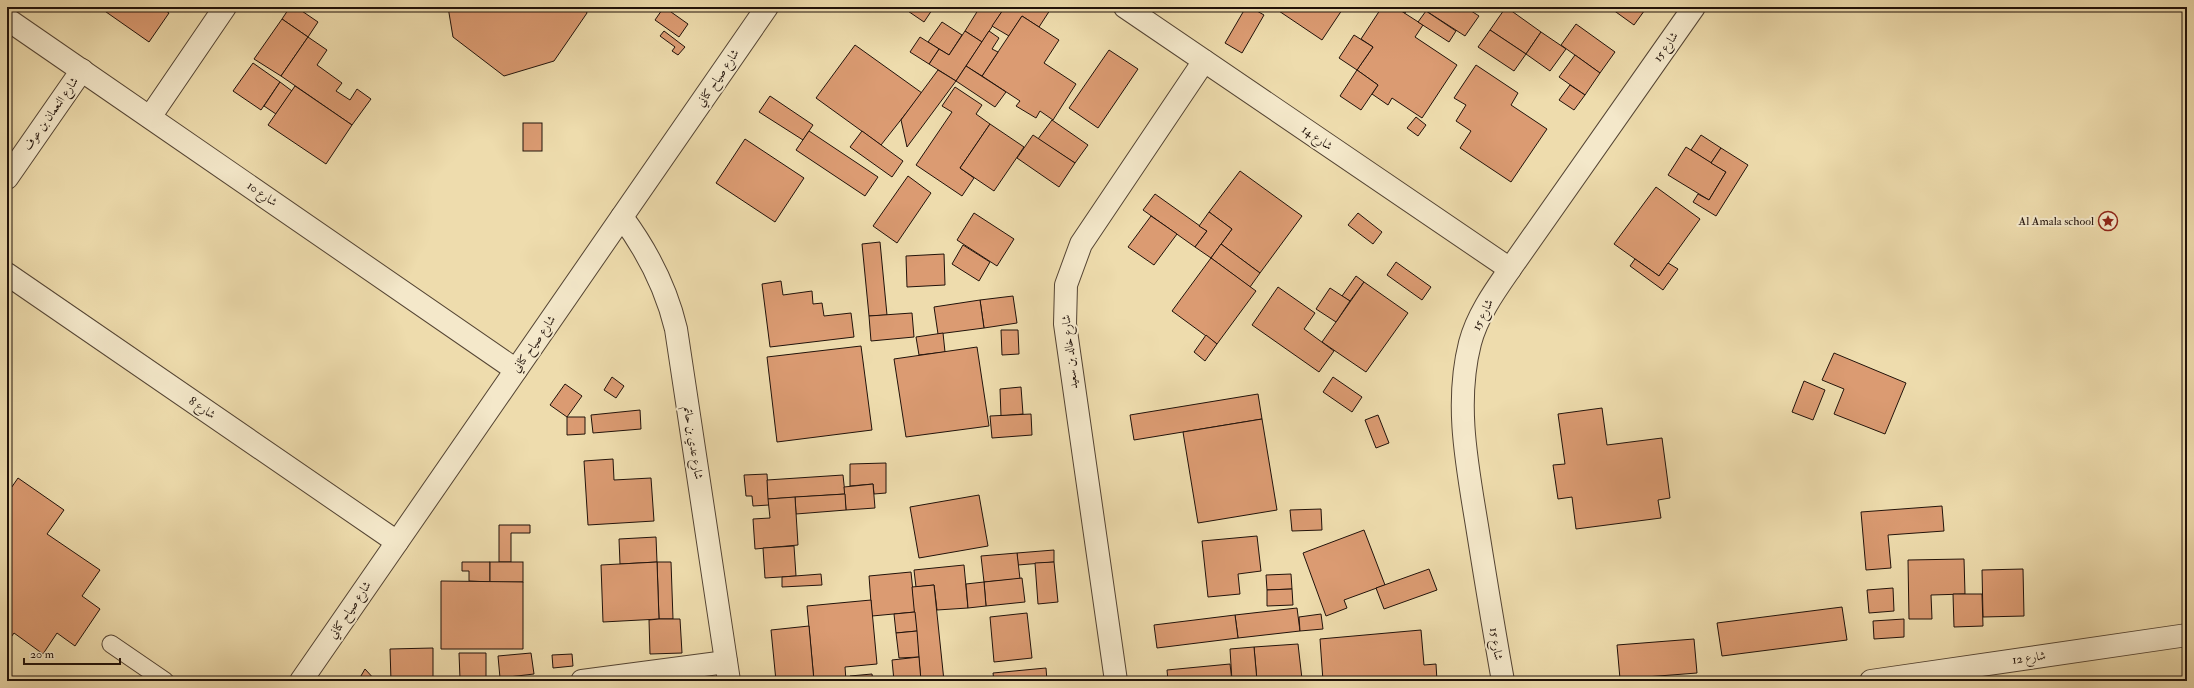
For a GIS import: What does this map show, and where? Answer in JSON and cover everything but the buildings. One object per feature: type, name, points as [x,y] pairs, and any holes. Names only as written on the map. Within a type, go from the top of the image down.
[{"type":"street","points":[[150,117],[225,7]]},
{"type":"street","name":"شارع صياح كناني","points":[[301,681],[767,7]]},
{"type":"street","name":"شارع 14","points":[[1124,7],[1510,269]]},
{"type":"street","name":"شارع 15","points":[[1502,681],[1467,464],[1462,423],[1462,382],[1470,342],[1486,305],[1510,269],[1694,7]]},
{"type":"street","name":"شارع 10","points":[[7,19],[516,370]]},
{"type":"street","name":"شارع خالد بن سعيد","points":[[1116,681],[1065,324],[1066,285],[1081,244],[1204,61]]},
{"type":"street","name":"شارع النعمان بن عوف","points":[[7,178],[82,70]]},
{"type":"street","name":"شارع عدي بن حاتم","points":[[622,217],[651,259],[661,281],[676,329],[728,671]]},
{"type":"street","name":"شارع 8","points":[[7,274],[397,542]]},
{"type":"street","name":"شارع 12","points":[[1871,681],[2187,635]]},
{"type":"street","points":[[582,681],[728,671]]},
{"type":"lane","points":[[111,644],[165,681]]},
{"type":"place","name":"Al Amala school","points":[[2108,221]]}]
